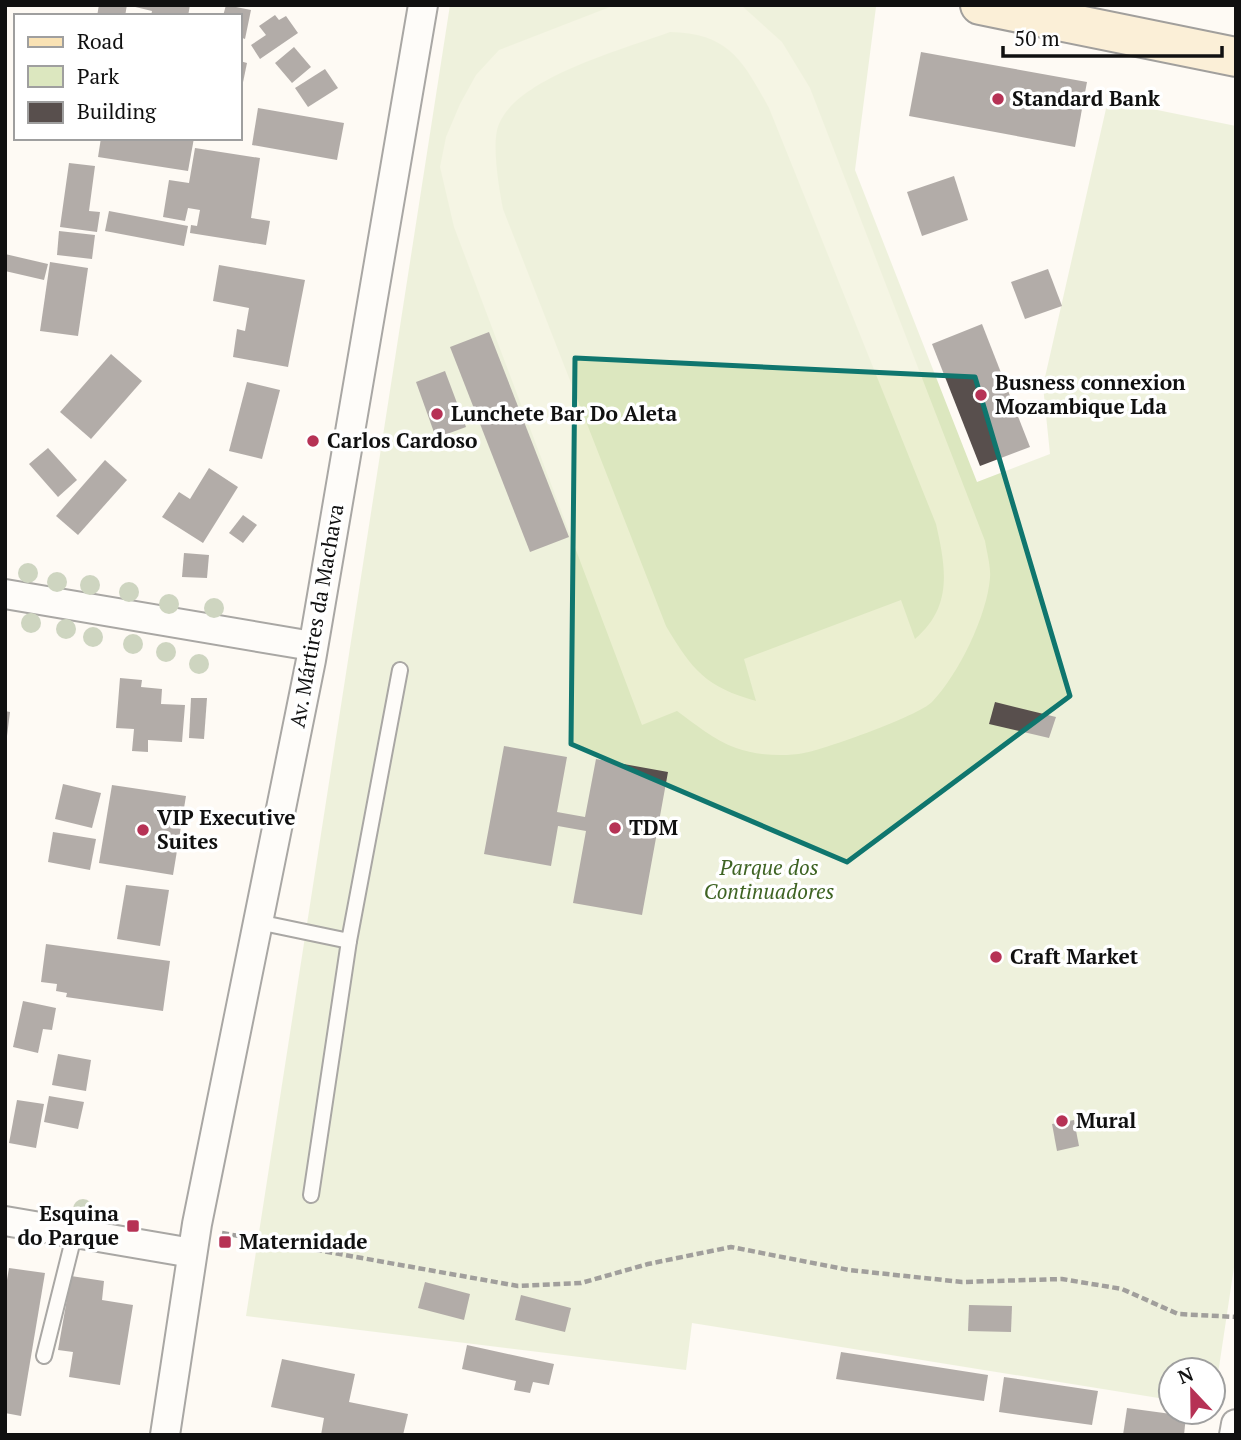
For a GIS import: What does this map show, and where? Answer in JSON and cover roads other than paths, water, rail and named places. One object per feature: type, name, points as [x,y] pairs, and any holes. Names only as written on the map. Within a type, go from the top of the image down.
[{"type":"main road","points":[[980,5],[1236,57]]},
{"type":"street","name":"Av. Mártires da Machava","points":[[165,1435],[195,1235],[312,660],[312,646],[423,5]]},
{"type":"street","points":[[5,594],[312,646]]},
{"type":"street","points":[[6,1223],[130,1241],[195,1235]]},
{"type":"lane","points":[[311,1195],[349,942],[400,670]]},
{"type":"lane","points":[[258,922],[349,942]]},
{"type":"lane","points":[[44,1356],[75,1232]]},
{"type":"place","name":"Standard Bank","points":[[998,99]]},
{"type":"place","name":"Busness connexion Mozambique Lda","points":[[981,395]]},
{"type":"place","name":"Lunchete Bar Do Aleta","points":[[437,414]]},
{"type":"place","name":"Carlos Cardoso","points":[[313,441]]},
{"type":"place","name":"TDM","points":[[615,828]]},
{"type":"place","name":"VIP Executive Suites","points":[[143,830]]},
{"type":"place","name":"Craft Market","points":[[996,957]]},
{"type":"place","name":"Mural","points":[[1062,1121]]},
{"type":"place","name":"Esquina do Parque","points":[[133,1226]]},
{"type":"place","name":"Maternidade","points":[[225,1242]]},
{"type":"park label","name":"Parque dos Continuadores","points":[[769,880]]}]
